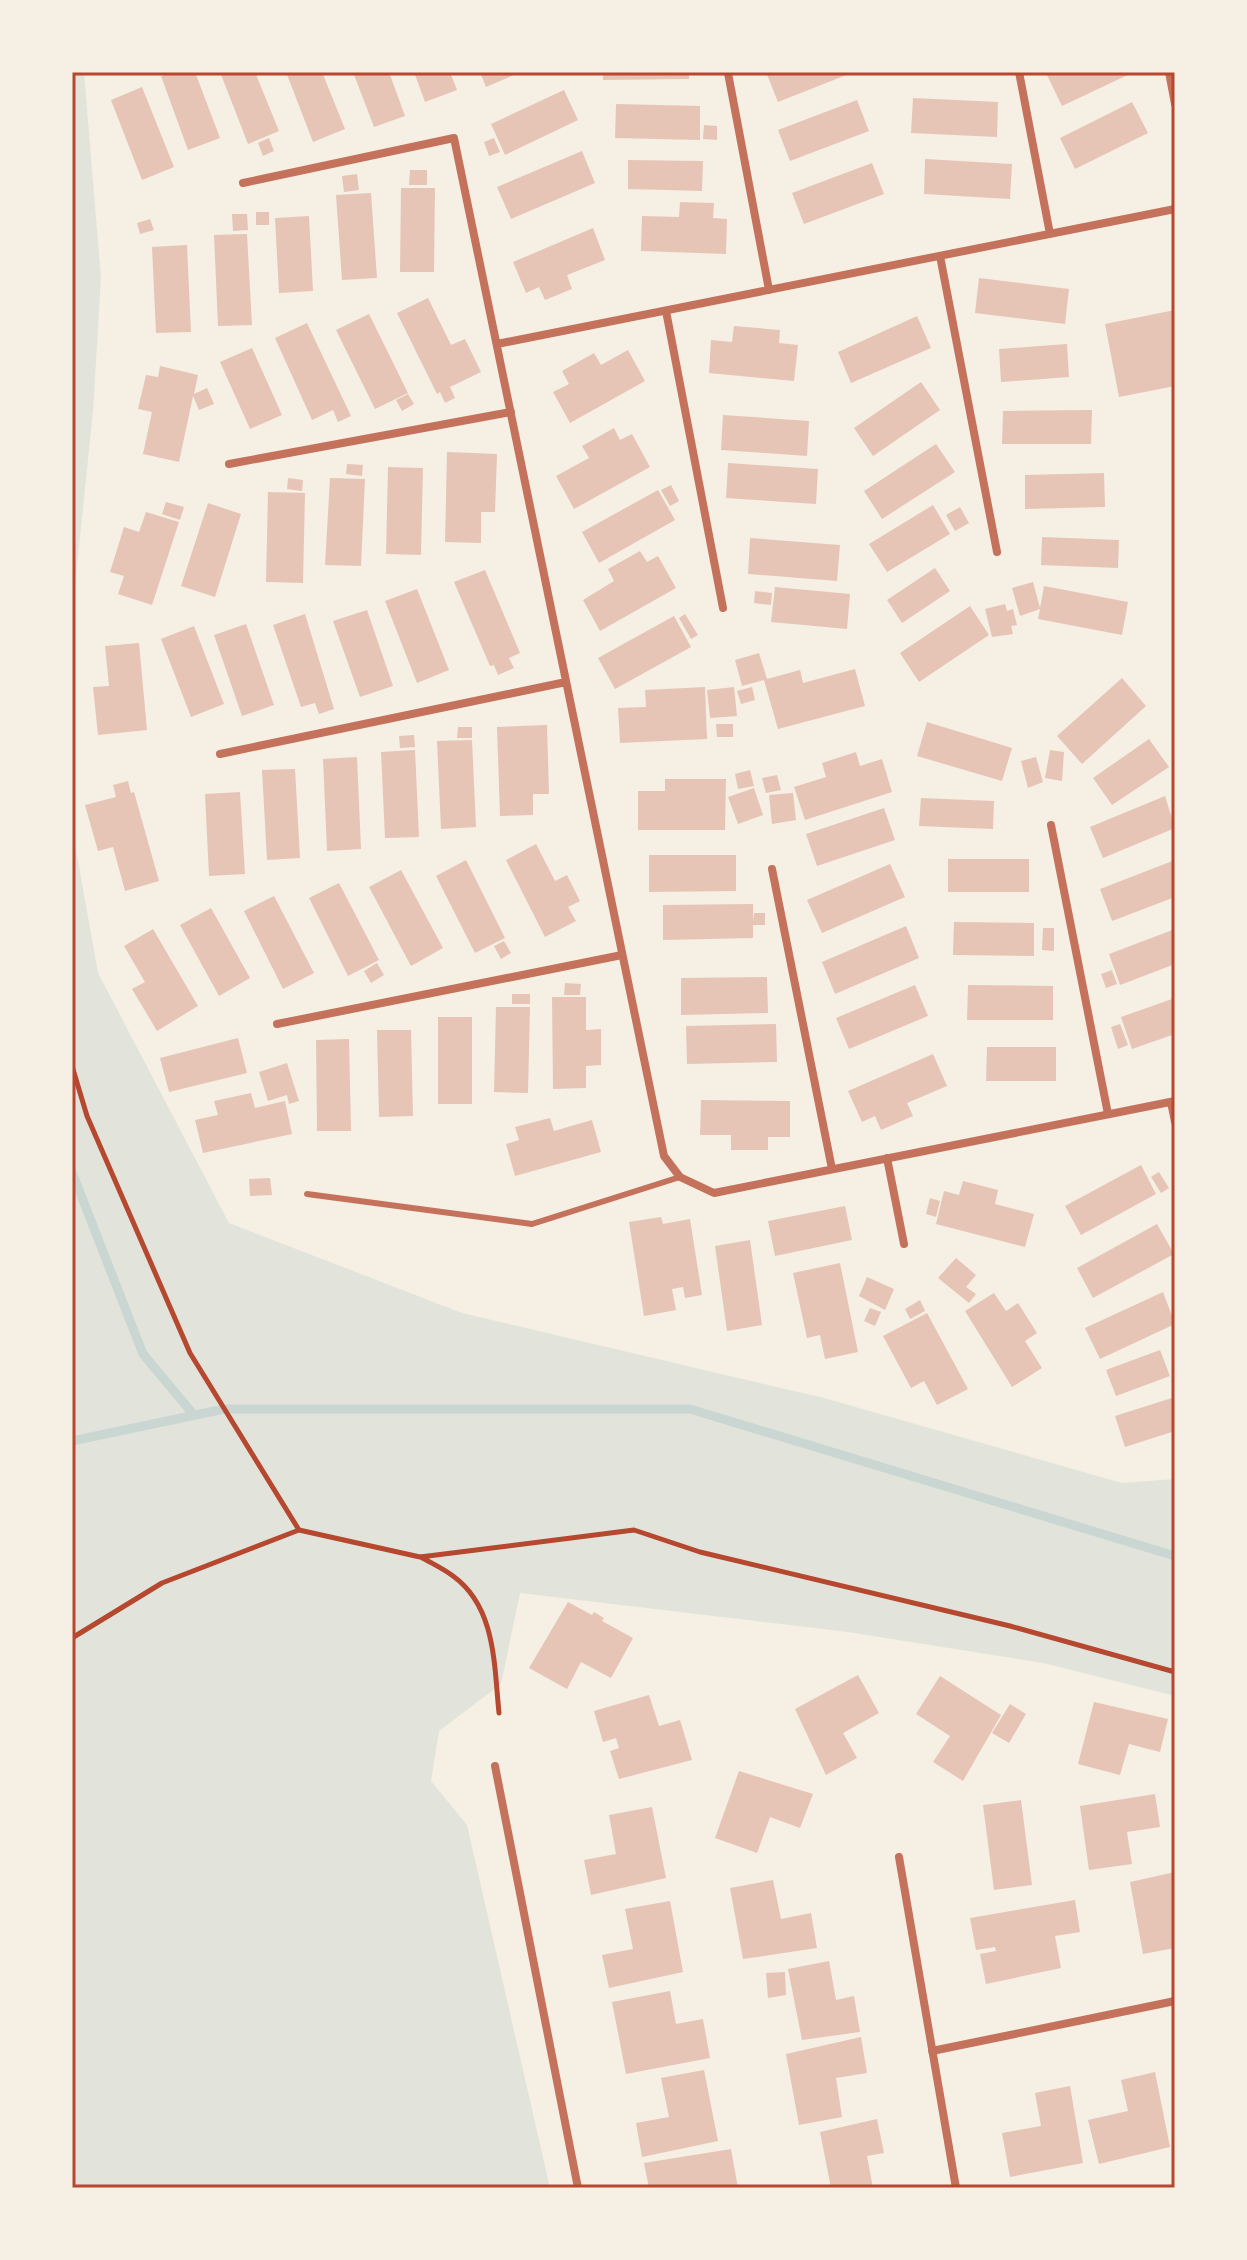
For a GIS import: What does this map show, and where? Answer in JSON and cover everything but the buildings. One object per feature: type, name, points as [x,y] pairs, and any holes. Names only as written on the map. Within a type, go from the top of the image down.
[{"type":"street","points":[[1019,72],[1050,234]]},
{"type":"street","points":[[1169,72],[1175,104]]},
{"type":"street","points":[[728,73],[769,290]]},
{"type":"street","points":[[243,183],[454,138],[664,1156],[680,1177],[714,1193],[1173,1101],[1175,1122]]},
{"type":"street","points":[[497,344],[1175,209]]},
{"type":"street","points":[[940,256],[997,552]]},
{"type":"street","points":[[666,311],[723,608]]},
{"type":"street","points":[[229,464],[511,412]]},
{"type":"street","points":[[220,754],[566,682]]},
{"type":"street","points":[[1051,825],[1108,1114]]},
{"type":"street","points":[[772,869],[832,1169]]},
{"type":"street","points":[[277,1024],[622,955]]},
{"type":"street","points":[[887,1158],[904,1244]]},
{"type":"street","points":[[495,1766],[578,2188]]},
{"type":"street","points":[[899,1857],[956,2188]]},
{"type":"street","points":[[932,2051],[1175,2001]]},
{"type":"lane","points":[[307,1194],[532,1224],[680,1177]]},
{"type":"path","points":[[72,1066],[87,1116],[190,1353],[299,1530]]},
{"type":"path","points":[[72,1638],[162,1583],[299,1530],[420,1557],[455,1577],[481,1605],[492,1643],[499,1713]]},
{"type":"path","points":[[420,1557],[634,1530],[700,1552],[1010,1626],[1175,1672]]},
{"type":"shaded area","points":[[72,72],[84,72],[101,278],[93,411],[72,614]]},
{"type":"shaded area","points":[[72,827],[98,973],[229,1223],[462,1313],[824,1398],[1122,1483],[1175,1479],[1175,1696],[1043,1663],[848,1632],[520,1593],[501,1684],[439,1731],[431,1781],[467,1825],[550,2188],[72,2188]]},
{"type":"waterway","points":[[72,1172],[143,1354],[193,1414]]},
{"type":"waterway","points":[[72,1441],[224,1409],[690,1409],[1175,1556]]}]
